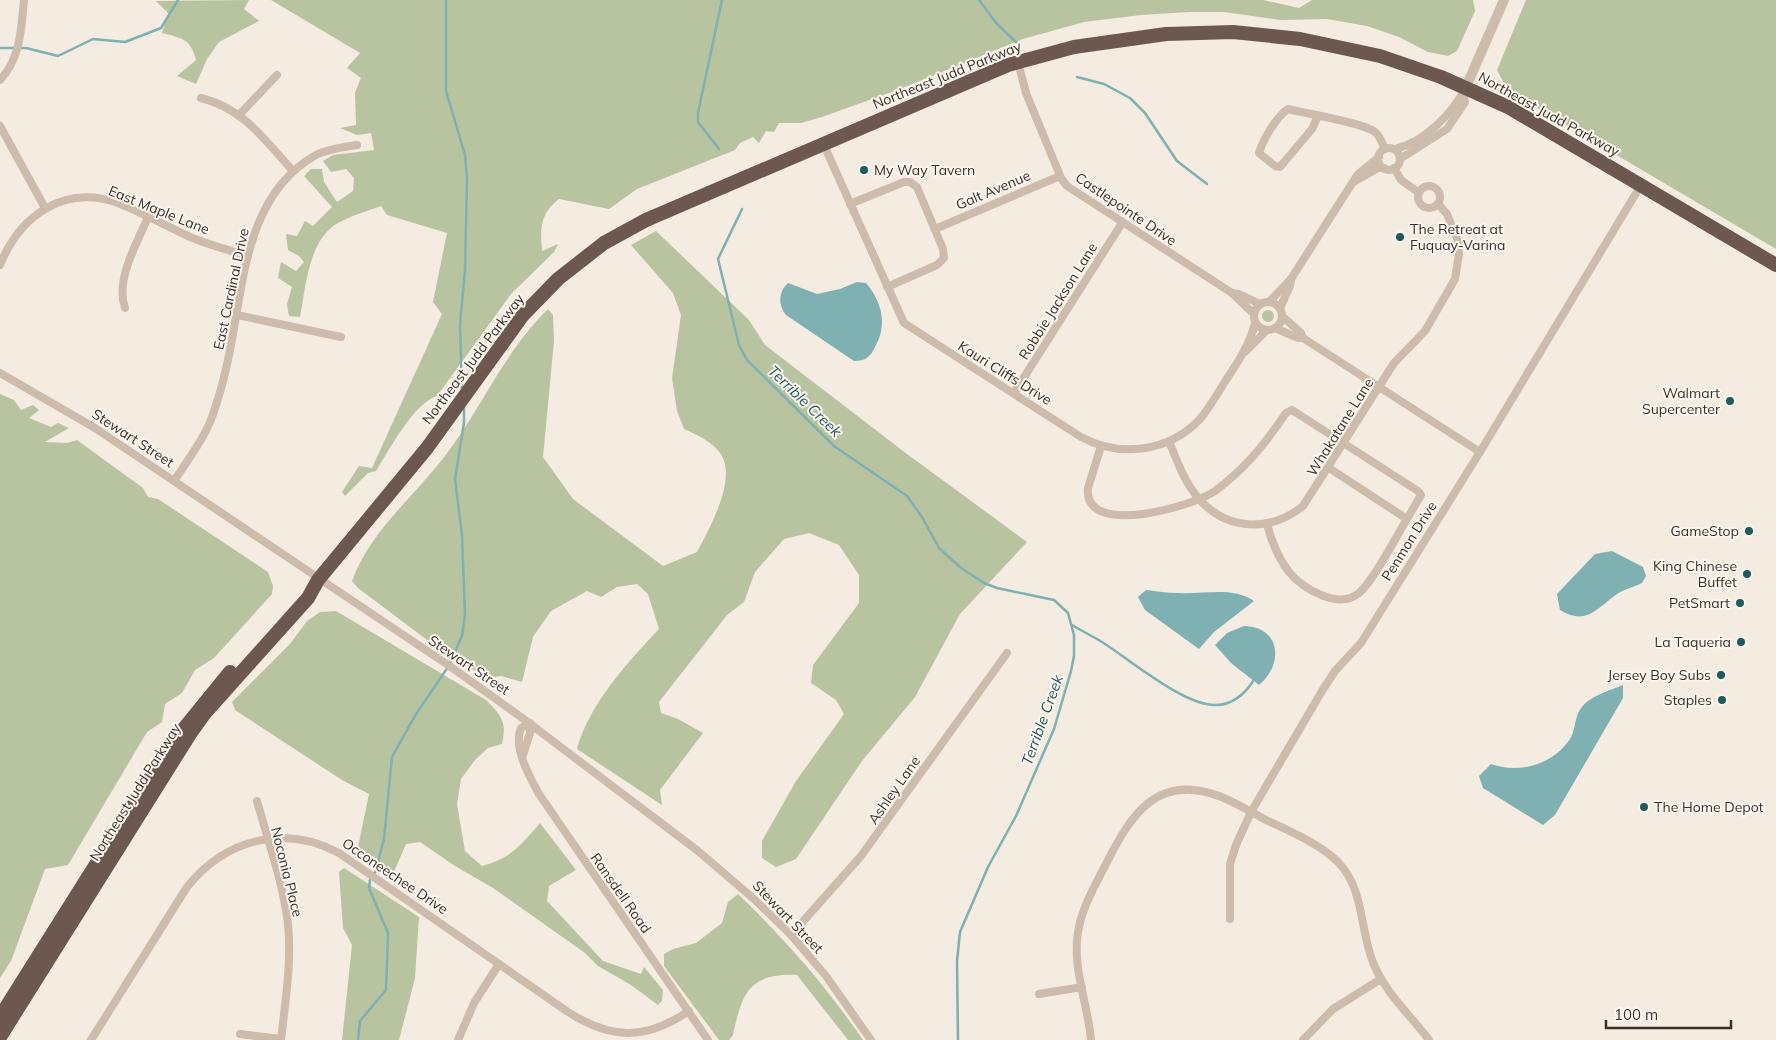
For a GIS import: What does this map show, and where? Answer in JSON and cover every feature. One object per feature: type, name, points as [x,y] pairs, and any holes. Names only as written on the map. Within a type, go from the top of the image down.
[{"type":"highway","name":"Northeast Judd Parkway","points":[[0,1017],[173,742],[216,687],[302,594],[318,580],[427,448],[523,315],[558,279],[604,243],[646,220],[823,143],[1018,62],[1074,46],[1148,36],[1233,32],[1300,39],[1380,56],[1508,107],[1776,264]]},
{"type":"highway","name":"Northeast Judd Parkway","points":[[0,1037],[190,734],[205,714],[308,598],[318,580]]},
{"type":"street","points":[[0,80],[8,71],[19,45],[24,0]]},
{"type":"street","points":[[1385,149],[1394,149],[1423,137],[1442,120],[1464,91],[1504,0]]},
{"type":"street","name":"Castlepointe Drive","points":[[1018,62],[1026,93],[1060,176],[1072,190],[1232,293],[1254,318]]},
{"type":"street","points":[[240,114],[277,75]]},
{"type":"street","points":[[1400,159],[1448,129],[1465,102],[1464,91]]},
{"type":"street","points":[[201,98],[220,102],[240,114],[293,171]]},
{"type":"street","points":[[1318,116],[1312,129],[1280,167],[1260,153],[1261,146],[1283,112],[1292,110],[1318,116],[1373,131],[1385,149]]},
{"type":"street","points":[[0,126],[45,208]]},
{"type":"street","name":"Kauri Cliffs Drive","points":[[823,143],[886,287],[904,323],[1080,437],[1101,446],[1137,449],[1169,441],[1187,431],[1201,418],[1245,352],[1271,329]]},
{"type":"street","name":"East Cardinal Drive","points":[[174,481],[197,446],[215,410],[237,315],[248,256],[257,226],[270,199],[293,171],[318,154],[357,145]]},
{"type":"street","points":[[1385,149],[1379,157],[1358,174],[1291,279],[1268,302],[1260,304],[1254,318],[1261,328],[1303,338],[1480,452]]},
{"type":"street","points":[[1355,181],[1378,168],[1394,168],[1399,164],[1399,153],[1394,149]]},
{"type":"street","points":[[1379,157],[1380,165],[1384,168]]},
{"type":"street","points":[[1394,168],[1401,180],[1418,192]]},
{"type":"street","name":"Galt Avenue","points":[[935,229],[1060,176]]},
{"type":"street","points":[[850,204],[891,186],[910,182],[917,187],[945,252],[941,262],[886,287]]},
{"type":"street","name":"Penmon Drive","points":[[1230,919],[1230,864],[1251,812],[1322,691],[1335,671],[1360,643],[1480,452],[1641,185]]},
{"type":"street","points":[[1424,186],[1435,187],[1440,193],[1438,204],[1429,208],[1422,206],[1418,201],[1418,192],[1424,186]]},
{"type":"street","name":"East Maple Lane","points":[[0,264],[17,232],[28,220],[45,208],[65,200],[92,198],[116,203],[191,237],[248,256]]},
{"type":"street","name":"Whakatane Lane","points":[[1169,441],[1186,479],[1200,500],[1225,519],[1240,524],[1267,524],[1285,519],[1303,506],[1399,357],[1425,331],[1455,279],[1459,254],[1458,241],[1447,214],[1438,204]]},
{"type":"street","points":[[125,308],[122,298],[125,276],[148,217]]},
{"type":"street","name":"Robbie Jackson Lane","points":[[1014,393],[1122,223]]},
{"type":"street","points":[[1271,329],[1280,323],[1281,312],[1291,279]]},
{"type":"street","name":"Castlepointe Drive","points":[[1232,293],[1239,294],[1260,304]]},
{"type":"street","points":[[1268,302],[1281,312],[1301,333],[1303,338]]},
{"type":"street","points":[[237,315],[341,337]]},
{"type":"street","name":"Kauri Cliffs Drive","points":[[1245,352],[1254,318]]},
{"type":"street","name":"Stewart Street","points":[[0,373],[95,428],[451,668],[530,723],[698,851],[748,892],[792,935],[826,976],[871,1040]]},
{"type":"street","points":[[1101,446],[1087,495],[1096,510],[1117,515],[1178,508],[1200,500],[1251,462],[1289,410],[1296,411],[1421,495],[1363,589],[1351,598],[1341,601],[1316,592],[1288,571],[1270,538],[1267,524]]},
{"type":"street","points":[[1329,468],[1407,520]]},
{"type":"street","name":"Ashley Lane","points":[[792,935],[836,888],[876,837],[1007,653]]},
{"type":"street","name":"Ransdell Road","points":[[530,723],[530,733],[523,755],[532,782],[546,807],[708,1040]]},
{"type":"street","points":[[1091,1040],[1076,945],[1080,922],[1120,838],[1138,810],[1160,796],[1188,790],[1219,796],[1318,846],[1338,862],[1348,874],[1356,891],[1370,952],[1381,979],[1429,1040]]},
{"type":"street","name":"Noconia Place","points":[[257,801],[275,866],[288,925],[288,959],[281,1040]]},
{"type":"street","name":"Occoneechee Drive","points":[[91,1040],[197,874],[208,864],[231,849],[250,842],[267,840],[303,839],[331,848],[411,901],[577,1018],[606,1031],[633,1034],[643,1033],[667,1024],[688,1011]]},
{"type":"street","points":[[458,1040],[474,1003],[499,964]]},
{"type":"street","points":[[1303,1040],[1333,1009],[1381,979]]},
{"type":"street","points":[[1039,994],[1082,987]]},
{"type":"street","points":[[240,1034],[281,1040]]},
{"type":"green space","points":[[249,0],[244,9],[259,21],[219,42],[207,59],[196,84],[177,76],[196,60],[194,53],[185,40],[162,33],[170,15],[156,1]]},
{"type":"green space","points":[[271,0],[1263,0],[1299,8],[1312,0],[1473,0],[1475,11],[1457,51],[1448,56],[1428,52],[1399,37],[1367,26],[1327,19],[1281,20],[1224,12],[1190,12],[1141,15],[1084,22],[1023,39],[900,89],[822,117],[801,123],[779,123],[774,132],[766,131],[759,143],[753,137],[740,143],[735,150],[637,189],[609,209],[559,199],[548,210],[541,229],[542,251],[558,244],[554,252],[511,294],[437,396],[428,400],[411,417],[376,471],[368,473],[345,496],[342,492],[359,466],[372,468],[442,314],[433,302],[447,233],[387,215],[381,206],[338,223],[328,231],[314,252],[300,317],[289,316],[287,304],[292,287],[278,278],[281,262],[296,271],[304,262],[299,256],[288,250],[286,234],[297,236],[305,221],[313,226],[332,207],[304,176],[311,169],[322,169],[324,182],[337,202],[353,191],[354,178],[346,169],[331,172],[323,161],[333,155],[374,150],[371,133],[357,135],[340,128],[356,125],[355,93],[361,78],[347,68],[360,53]]},
{"type":"green space","points":[[1526,0],[1776,0],[1776,249],[1508,91],[1497,70]]},
{"type":"green space","points":[[656,231],[749,320],[765,345],[907,454],[1027,542],[960,614],[915,697],[862,761],[796,859],[776,867],[762,858],[762,841],[796,781],[844,714],[836,700],[811,683],[813,665],[859,603],[859,575],[839,545],[809,533],[784,539],[755,572],[744,602],[727,615],[659,702],[661,713],[678,719],[703,733],[660,790],[662,805],[577,749],[583,732],[600,700],[635,655],[659,629],[648,594],[637,584],[617,587],[601,597],[587,591],[551,611],[533,637],[522,682],[501,676],[487,678],[443,652],[358,588],[352,581],[360,563],[381,530],[445,456],[518,344],[548,309],[553,315],[554,341],[543,457],[573,499],[663,566],[697,552],[719,505],[726,479],[725,467],[722,456],[715,447],[684,429],[677,411],[672,378],[681,315],[673,293],[631,245]]},
{"type":"green space","points":[[1266,310],[1270,310],[1274,316],[1270,322],[1266,322],[1262,318],[1262,314]]},
{"type":"green space","points":[[0,394],[14,400],[21,410],[33,405],[39,410],[29,418],[51,427],[58,423],[69,428],[45,442],[67,443],[77,440],[143,488],[148,497],[158,499],[268,572],[273,586],[272,594],[214,658],[195,670],[182,693],[165,704],[162,722],[147,732],[68,865],[45,869],[11,961],[0,978]]},
{"type":"green space","points":[[336,611],[486,700],[496,711],[502,720],[504,730],[502,744],[488,748],[475,760],[461,779],[457,804],[465,851],[482,866],[492,863],[515,850],[540,823],[576,870],[549,886],[547,901],[603,961],[641,974],[644,967],[663,990],[662,1001],[658,1005],[631,985],[598,966],[585,953],[493,888],[455,866],[420,842],[406,844],[393,874],[386,875],[357,852],[369,794],[342,780],[235,710],[232,702],[290,644],[307,621],[320,612]]},
{"type":"green space","points":[[344,868],[419,917],[415,978],[399,1040],[342,1040],[352,945],[343,928],[339,872]]},
{"type":"green space","points":[[738,894],[804,964],[863,1040],[848,1040],[797,975],[781,975],[758,982],[750,988],[740,1008],[733,1035],[729,1040],[719,1040],[664,966],[664,954],[673,949],[696,943],[722,923],[728,902]]},
{"type":"water","points":[[857,282],[866,283],[872,290],[879,306],[882,322],[879,339],[869,356],[862,360],[854,361],[786,315],[780,303],[782,290],[788,283],[817,294],[840,289]]},
{"type":"water","points":[[1612,551],[1643,567],[1646,576],[1642,583],[1620,592],[1597,610],[1584,616],[1569,615],[1560,610],[1557,594],[1595,554]]},
{"type":"water","points":[[1146,590],[1174,593],[1227,592],[1245,596],[1254,601],[1214,632],[1199,649],[1145,610],[1138,597]]},
{"type":"water","points":[[1244,626],[1256,628],[1265,633],[1272,640],[1275,648],[1272,667],[1259,685],[1231,663],[1215,645],[1227,633]]},
{"type":"water","points":[[1623,685],[1623,698],[1555,815],[1543,825],[1483,788],[1479,776],[1491,764],[1513,768],[1524,767],[1545,761],[1554,755],[1570,739],[1579,711],[1586,703],[1601,694]]},
{"type":"waterway","points":[[0,48],[26,48],[58,56],[93,39],[125,42],[161,28],[178,0]]},
{"type":"waterway","points":[[446,0],[446,91],[465,155],[467,178],[465,270],[460,325],[462,389]]},
{"type":"waterway","name":"Terrible Creek","points":[[719,149],[698,122],[698,113],[722,0]]},
{"type":"waterway","points":[[979,0],[997,24],[1017,43]]},
{"type":"waterway","points":[[1077,77],[1104,84],[1130,98],[1145,113],[1177,161],[1207,184]]},
{"type":"waterway","name":"Terrible Creek","points":[[742,209],[718,259],[739,345],[747,360],[834,446],[907,496],[922,517],[939,548],[961,568],[984,583],[997,588],[1054,600],[1068,613],[1074,635],[1074,656],[1071,671],[1054,729],[1016,816],[988,867],[960,932],[957,961],[958,1040]]},
{"type":"waterway","points":[[375,873],[384,839],[392,757],[416,714],[448,667],[462,636],[465,615],[462,535],[455,479],[464,423],[464,407]]},
{"type":"waterway","points":[[1072,625],[1102,642],[1173,690],[1203,703],[1222,705],[1233,701],[1253,681]]},
{"type":"waterway","points":[[358,1040],[360,1021],[386,990],[388,933],[369,888],[370,880]]},
{"type":"place","name":"My Way Tavern","points":[[864,170]]},
{"type":"place","name":"The Retreat at Fuquay-Varina","points":[[1400,237]]},
{"type":"place","name":"Walmart Supercenter","points":[[1730,401]]},
{"type":"place","name":"GameStop","points":[[1749,531]]},
{"type":"place","name":"King Chinese Buffet","points":[[1747,574]]},
{"type":"place","name":"PetSmart","points":[[1740,603]]},
{"type":"place","name":"La Taqueria","points":[[1741,642]]},
{"type":"place","name":"Jersey Boy Subs","points":[[1721,675]]},
{"type":"place","name":"Staples","points":[[1722,700]]},
{"type":"place","name":"The Home Depot","points":[[1644,807]]}]
